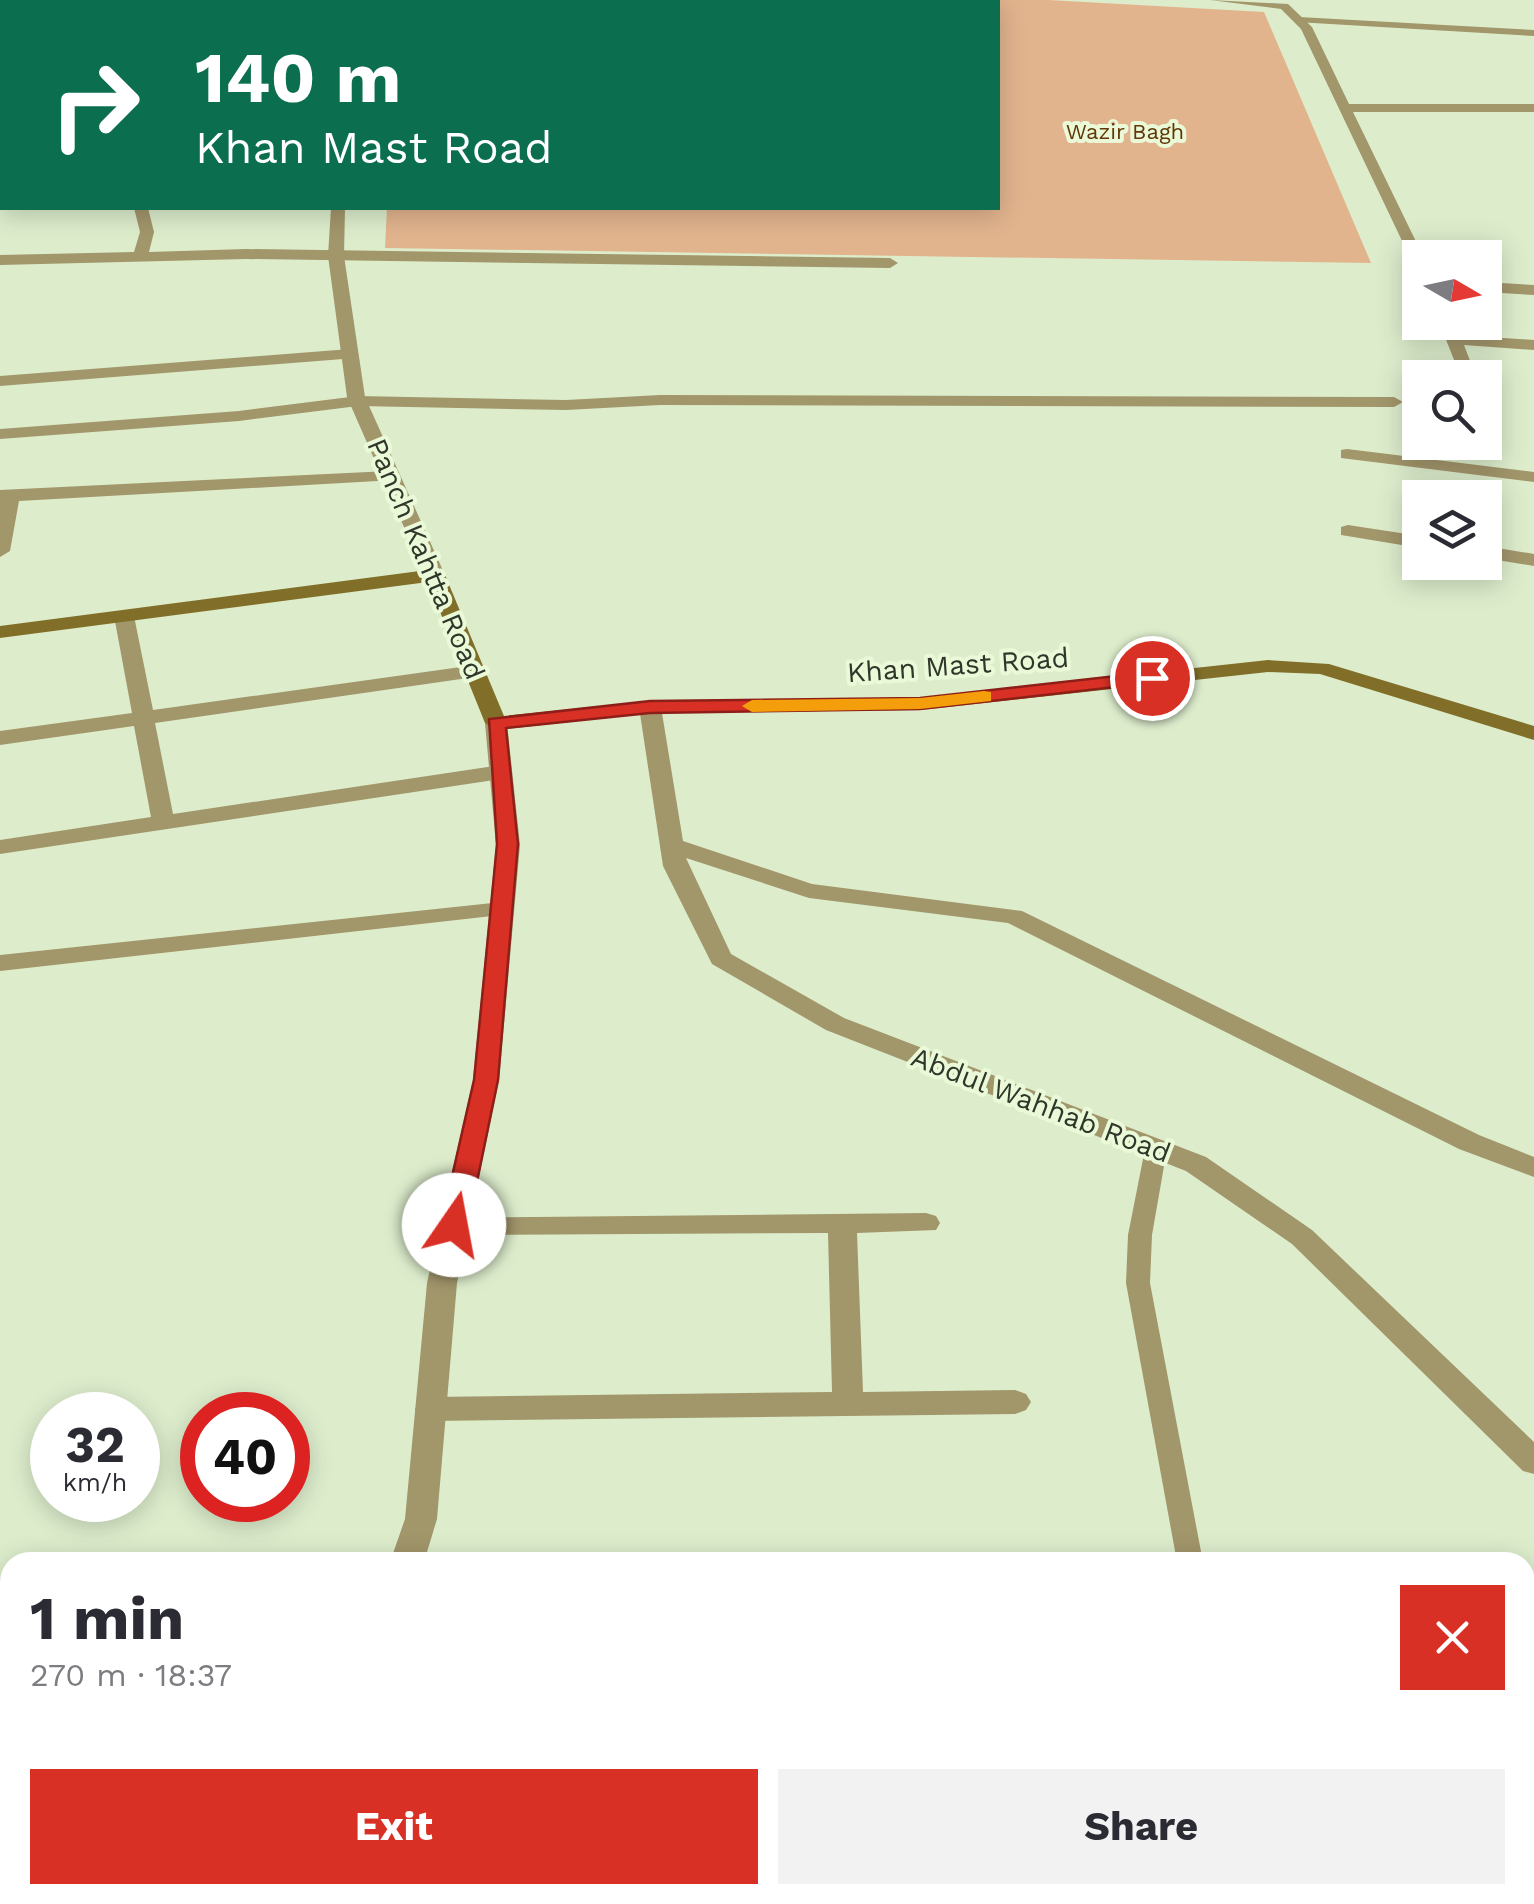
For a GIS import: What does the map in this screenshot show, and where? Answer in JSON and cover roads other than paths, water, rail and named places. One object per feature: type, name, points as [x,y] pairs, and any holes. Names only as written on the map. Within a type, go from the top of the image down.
[{"type":"main road","points":[[0,632],[435,574]]},
{"type":"main road","name":"Panch Kahtta Road","points":[[435,574],[496,723]]},
{"type":"main road","name":"Khan Mast Road","points":[[496,723],[650,707],[920,704],[1268,666],[1322,668],[1534,733]]},
{"type":"street","points":[[1216,0],[1284,6],[1299,20],[1407,240]]},
{"type":"street","points":[[1343,108],[1534,108]]},
{"type":"street","points":[[140,256],[147,232],[142,210]]},
{"type":"street","name":"Panch Kahtta Road","points":[[338,210],[336,256],[358,401],[435,574]]},
{"type":"street","points":[[0,260],[336,256],[890,263]]},
{"type":"street","points":[[1502,289],[1534,290]]},
{"type":"street","points":[[1501,340],[1534,346]]},
{"type":"street","points":[[0,381],[350,354]]},
{"type":"street","points":[[0,434],[239,416],[358,401],[566,405],[660,400],[1394,402]]},
{"type":"street","points":[[1347,454],[1534,477]]},
{"type":"street","points":[[0,551],[5,496],[389,476]]},
{"type":"street","points":[[1348,531],[1402,539]]},
{"type":"street","points":[[1502,555],[1534,560]]},
{"type":"street","points":[[124,616],[163,822]]},
{"type":"street","points":[[0,738],[475,671]]},
{"type":"street","name":"Abdul Wahhab Road","points":[[650,707],[675,866],[721,959],[836,1024],[1196,1164],[1302,1238],[1534,1462]]},
{"type":"street","name":"Panch Kahtta Road","points":[[410,1552],[421,1519],[442,1283],[486,1080],[508,844],[496,723]]},
{"type":"street","points":[[0,846],[500,772]]},
{"type":"street","points":[[672,845],[809,891],[1013,916],[1074,942],[1469,1142],[1534,1168]]},
{"type":"street","points":[[0,963],[502,909]]},
{"type":"street","points":[[842,1223],[848,1404]]},
{"type":"street","points":[[454,1225],[926,1223]]},
{"type":"street","points":[[431,1410],[1015,1402]]},
{"type":"lane","points":[[1299,20],[1534,33]]},
{"type":"lane","points":[[1156,1150],[1140,1235],[1138,1283],[1188,1552]]},
{"type":"park label","name":"Wazir Bagh","points":[[1125,131]]}]
